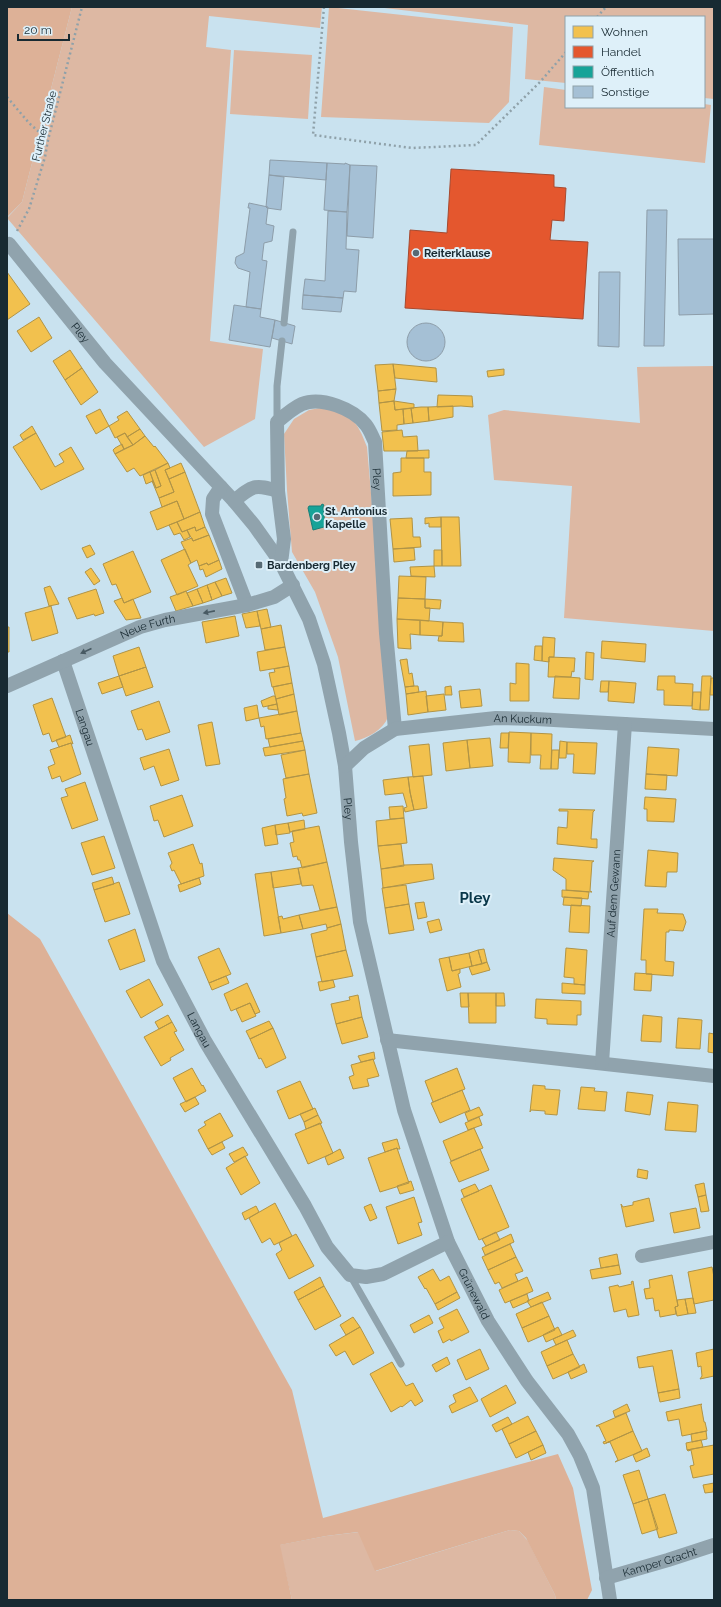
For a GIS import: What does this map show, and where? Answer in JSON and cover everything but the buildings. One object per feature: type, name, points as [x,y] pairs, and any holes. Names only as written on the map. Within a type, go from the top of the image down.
[{"type":"street","name":"Pley","points":[[8,244],[105,363],[234,501],[254,525],[281,563],[309,619],[324,664],[345,766],[351,842],[360,922],[370,968]]},
{"type":"street","name":"Pley","points":[[277,422],[288,412],[303,403],[325,402],[349,410],[366,424],[375,442],[386,632],[395,729]]},
{"type":"street","points":[[277,422],[278,491],[284,539],[281,563]]},
{"type":"street","points":[[234,501],[246,491],[260,486],[278,491]]},
{"type":"street","points":[[221,487],[213,499],[212,514],[247,605]]},
{"type":"street","name":"Neue Furth","points":[[7,686],[140,627],[164,620],[247,605],[274,597],[292,585]]},
{"type":"street","name":"Langau","points":[[63,661],[163,961],[205,1041],[305,1206],[328,1247],[350,1275]]},
{"type":"street","name":"An Kuckum","points":[[345,766],[364,748],[395,729],[496,718],[714,729]]},
{"type":"street","name":"Auf dem Gewann","points":[[602,1063],[625,724]]},
{"type":"street","name":"Grünewald","points":[[370,968],[404,1110],[448,1242],[488,1321],[527,1382],[568,1434],[580,1456],[593,1488],[610,1600]]},
{"type":"street","points":[[387,1040],[714,1076]]},
{"type":"street","points":[[350,1275],[366,1277],[383,1274],[448,1242]]},
{"type":"street","points":[[642,1256],[714,1242]]},
{"type":"street","name":"Kamper Gracht","points":[[606,1578],[714,1545]]},
{"type":"lane","points":[[284,323],[293,232]]},
{"type":"lane","points":[[277,422],[276,396],[282,341]]},
{"type":"lane","points":[[350,1275],[401,1364]]},
{"type":"path","name":"Further Straße","points":[[8,244],[29,208],[45,157],[82,7]]},
{"type":"path","points":[[324,7],[313,135],[412,148],[476,145],[540,82],[565,53]]},
{"type":"path","points":[[598,16],[606,7]]},
{"type":"path","points":[[7,98],[29,123],[48,140]]},
{"type":"shaded area","points":[[7,7],[72,7],[22,202],[7,217]]},
{"type":"shaded area","points":[[72,7],[322,7],[320,28],[209,16],[206,47],[231,50],[210,341],[263,349],[255,419],[204,447],[7,218],[22,202]]},
{"type":"shaded area","points":[[329,7],[513,27],[509,102],[489,123],[321,117]]},
{"type":"shaded area","points":[[376,7],[714,7],[714,99],[705,98],[705,16],[565,16],[565,83],[525,79],[528,25]]},
{"type":"shaded area","points":[[234,50],[312,55],[308,119],[230,114]]},
{"type":"shaded area","points":[[544,87],[565,90],[565,108],[705,108],[705,104],[711,105],[705,163],[539,145]]},
{"type":"shaded area","points":[[714,366],[714,631],[564,618],[572,486],[494,480],[488,415],[504,410],[640,423],[637,367]]},
{"type":"shaded area","points":[[325,407],[348,416],[360,431],[367,447],[388,717],[386,722],[379,730],[365,738],[355,741],[338,657],[315,592],[292,552],[284,434],[294,419],[309,410]]},
{"type":"shaded area","points":[[7,913],[40,939],[292,1390],[323,1518],[558,1454],[573,1488],[592,1590],[587,1600],[556,1600],[555,1595],[526,1538],[519,1531],[510,1530],[375,1571],[358,1532],[326,1536],[280,1545],[292,1600],[7,1600]]},
{"type":"shaded area","points":[[510,1530],[519,1531],[528,1541],[555,1595],[556,1600],[292,1600],[279,1545],[326,1536],[359,1532],[376,1571]]},
{"type":"place","name":"Reiterklause","points":[[416,253]]},
{"type":"place","name":"St. Antonius Kapelle","points":[[317,517]]},
{"type":"place","name":"Bardenberg Pley","points":[[259,565]]},
{"type":"district","name":"Pley","points":[[475,898]]}]
